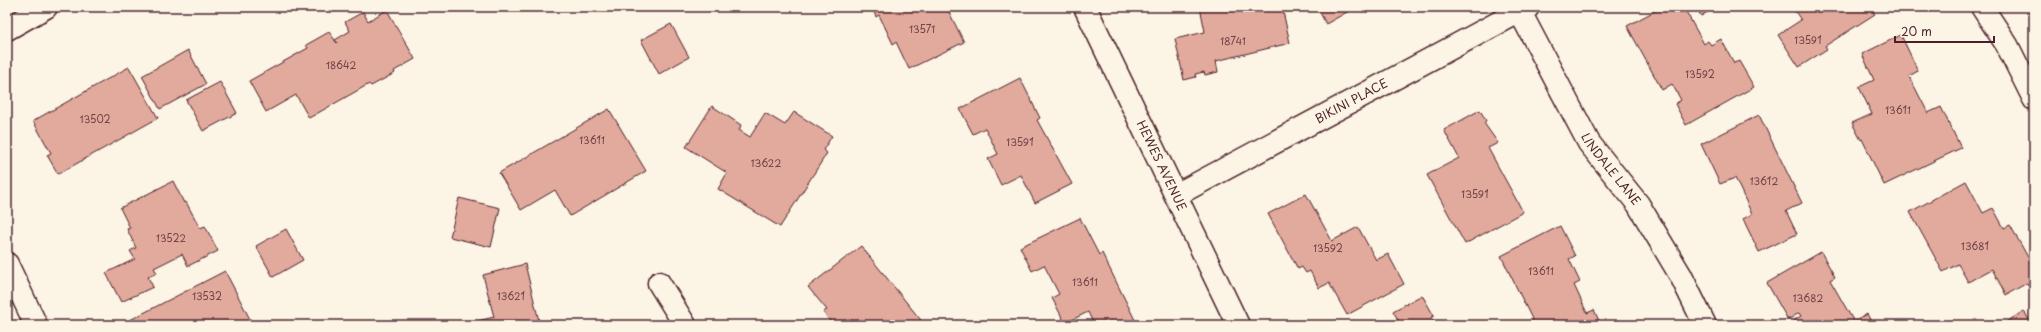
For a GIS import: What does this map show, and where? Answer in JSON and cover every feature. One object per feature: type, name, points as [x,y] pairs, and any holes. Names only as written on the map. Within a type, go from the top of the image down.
[{"type":"street","points":[[7,29],[46,7]]},
{"type":"street","name":"HEWES AVENUE","points":[[1085,7],[1238,325]]},
{"type":"street","points":[[1982,7],[2008,44],[2034,99]]},
{"type":"street","name":"BIKINI PLACE","points":[[1176,195],[1524,9]]},
{"type":"street","name":"LINDALE LANE","points":[[1524,9],[1589,142],[1638,204],[1681,276],[1705,325]]},
{"type":"street","points":[[7,264],[36,325]]},
{"type":"street","points":[[659,283],[685,325]]},
{"type":"building","points":[[872,7],[949,7],[947,8],[964,42],[909,69],[896,42],[893,44],[879,15],[876,17]]},
{"type":"building","points":[[1200,7],[1282,7],[1290,43],[1216,61],[1218,72],[1205,75],[1204,72],[1195,74],[1196,77],[1184,80],[1175,39],[1205,32]]},
{"type":"building","points":[[1317,7],[1356,7],[1326,24]]},
{"type":"building","points":[[1662,7],[1684,8],[1704,44],[1708,41],[1711,45],[1721,39],[1734,63],[1739,61],[1754,87],[1686,125],[1675,104],[1681,100],[1672,84],[1662,90],[1627,26]]},
{"type":"building","points":[[1696,7],[1716,7],[1701,16]]},
{"type":"building","points":[[1792,7],[1870,7],[1875,14],[1825,46],[1827,49],[1799,67],[1778,35],[1801,20]]},
{"type":"building","points":[[387,10],[415,59],[394,71],[395,73],[371,86],[369,84],[309,118],[296,95],[266,112],[249,81],[308,48],[306,45],[329,32],[337,43],[335,40],[350,31],[345,22],[363,12],[368,21]]},
{"type":"building","points":[[671,24],[689,57],[659,74],[641,40]]},
{"type":"building","points":[[1901,35],[1918,71],[1909,76],[1928,113],[1941,107],[1961,148],[1884,185],[1862,139],[1861,140],[1852,123],[1872,114],[1859,87],[1874,80],[1862,54]]},
{"type":"building","points":[[188,50],[206,84],[160,109],[142,76]]},
{"type":"building","points":[[129,67],[158,118],[58,174],[47,155],[51,153],[33,121]]},
{"type":"building","points":[[1020,78],[1040,118],[1037,120],[1072,184],[1035,203],[1021,175],[1001,185],[988,159],[998,154],[985,128],[973,134],[960,109]]},
{"type":"building","points":[[220,82],[237,113],[203,131],[186,100]]},
{"type":"building","points":[[712,106],[741,125],[739,130],[750,137],[765,113],[785,125],[794,112],[832,136],[823,150],[827,153],[780,227],[718,189],[727,173],[686,147]]},
{"type":"building","points":[[609,109],[646,171],[570,216],[555,190],[521,210],[499,173]]},
{"type":"building","points":[[1480,110],[1486,121],[1484,123],[1498,143],[1488,148],[1523,212],[1465,244],[1427,175],[1459,158],[1444,130]]},
{"type":"building","points":[[1759,115],[1802,203],[1786,211],[1797,234],[1759,252],[1743,219],[1752,214],[1735,178],[1720,184],[1701,144]]},
{"type":"building","points":[[173,181],[184,203],[186,202],[200,228],[205,226],[218,251],[188,266],[182,254],[154,268],[157,273],[148,277],[153,287],[121,302],[106,273],[135,259],[130,251],[136,248],[127,229],[130,228],[120,208]]},
{"type":"building","points":[[1966,181],[1983,213],[1993,208],[2004,228],[2010,225],[2034,268],[2034,283],[2028,286],[2027,283],[2006,295],[1992,269],[1968,282],[1958,264],[1943,272],[1910,212]]},
{"type":"building","points":[[1306,194],[1332,241],[1358,227],[1376,260],[1388,254],[1404,284],[1347,315],[1329,283],[1319,288],[1310,271],[1306,273],[1302,267],[1298,269],[1268,214]]},
{"type":"building","points":[[459,198],[500,208],[491,247],[450,237]]},
{"type":"building","points":[[1080,218],[1099,255],[1102,253],[1137,324],[1094,325],[1088,312],[1065,323],[1052,298],[1059,294],[1044,265],[1032,271],[1020,247]]},
{"type":"building","points":[[1560,226],[1575,256],[1569,259],[1580,282],[1574,285],[1587,313],[1594,310],[1601,325],[1535,325],[1501,256]]},
{"type":"building","points":[[286,229],[303,260],[273,277],[256,246]]},
{"type":"building","points":[[861,246],[924,324],[833,325],[823,312],[827,310],[808,287]]},
{"type":"building","points":[[1821,252],[1835,277],[1830,280],[1854,322],[1867,314],[1873,325],[1791,325],[1790,323],[1801,316],[1799,313],[1788,320],[1767,283]]},
{"type":"building","points":[[525,264],[540,325],[466,325],[465,324],[494,317],[483,275]]},
{"type":"building","points":[[225,271],[253,325],[130,325],[128,321]]},
{"type":"building","points":[[1422,295],[1434,316],[1431,317],[1435,325],[1401,325],[1393,311]]},
{"type":"building","points":[[2024,311],[2032,325],[2001,325]]}]
